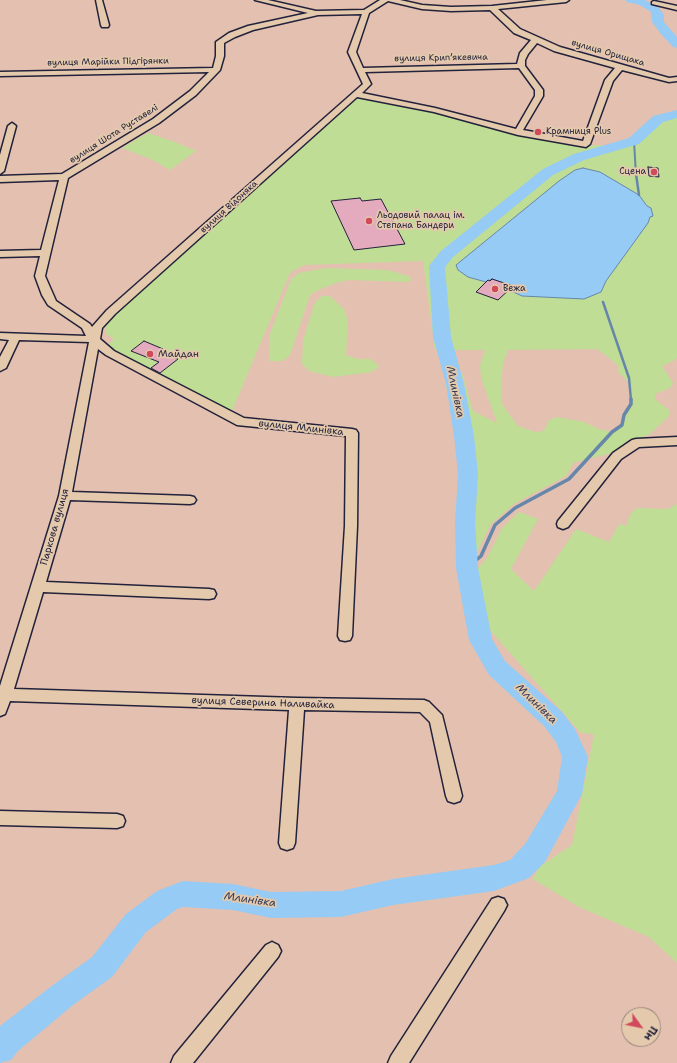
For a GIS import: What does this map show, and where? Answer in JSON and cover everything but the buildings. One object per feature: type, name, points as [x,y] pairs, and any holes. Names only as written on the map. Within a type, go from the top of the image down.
[{"type":"street","points":[[99,0],[105,24]]},
{"type":"street","points":[[258,0],[318,13]]},
{"type":"street","points":[[216,70],[220,56],[220,42],[232,35],[251,28],[318,13],[366,12],[385,0]]},
{"type":"street","points":[[391,0],[422,7],[451,9],[492,8],[566,0]]},
{"type":"street","points":[[654,3],[677,8]]},
{"type":"street","name":"вулиця Орищака","points":[[492,8],[517,31],[557,49],[669,80],[677,79]]},
{"type":"street","name":"вулиця Відоняка","points":[[93,340],[97,327],[112,312],[367,84],[352,52],[366,12]]},
{"type":"street","points":[[518,132],[539,96],[539,90],[521,66],[521,60],[524,53],[536,39]]},
{"type":"street","name":"вулиця Крипʼякевича","points":[[361,70],[521,66]]},
{"type":"street","points":[[355,94],[435,110],[518,132],[586,144],[609,80],[620,67]]},
{"type":"street","name":"вулиця Марійки Підгірянки","points":[[0,74],[216,70]]},
{"type":"street","name":"вулиця Шота Руставелі","points":[[93,340],[86,326],[52,303],[47,295],[40,276],[64,177],[156,122],[193,93],[216,70]]},
{"type":"street","points":[[0,171],[12,126]]},
{"type":"street","points":[[0,179],[64,177]]},
{"type":"street","points":[[0,254],[45,253]]},
{"type":"street","points":[[0,336],[93,340]]},
{"type":"street","points":[[0,368],[16,336]]},
{"type":"street","name":"Паркова вулиця","points":[[0,710],[65,496],[93,340]]},
{"type":"street","name":"вулиця Млинівка","points":[[93,340],[110,353],[241,422],[352,433],[351,526],[345,636]]},
{"type":"street","points":[[563,524],[617,456],[636,443],[677,442]]},
{"type":"street","points":[[65,496],[190,500]]},
{"type":"street","points":[[38,587],[209,594]]},
{"type":"street","name":"вулиця Северина Наливайка","points":[[5,695],[297,704],[424,706],[437,719],[454,796]]},
{"type":"street","points":[[287,843],[297,704]]},
{"type":"street","points":[[0,818],[117,821]]},
{"type":"street","points":[[398,1063],[498,905]]},
{"type":"street","points":[[181,1063],[272,951]]},
{"type":"green space","points":[[357,96],[587,146],[605,146],[641,138],[661,120],[677,115],[677,357],[675,360],[662,366],[673,383],[670,388],[655,394],[655,399],[669,410],[669,416],[650,434],[615,452],[573,463],[566,476],[514,504],[490,525],[476,555],[473,557],[470,521],[475,481],[462,473],[443,368],[456,368],[462,373],[473,411],[497,423],[481,378],[480,365],[485,350],[435,350],[423,261],[304,265],[291,272],[232,411],[114,353],[106,346],[114,339],[105,333],[105,326],[114,316]],"holes":[[[597,349],[619,367],[618,372],[628,382],[631,404],[624,415],[622,425],[612,432],[599,429],[584,422],[557,417],[549,420],[544,431],[535,432],[518,426],[502,404],[501,386],[503,364],[508,350]]]},
{"type":"green space","points":[[148,133],[196,151],[170,170],[153,160],[122,148]]},
{"type":"green space","points":[[325,268],[388,270],[411,277],[410,282],[350,280],[339,282],[318,290],[310,295],[290,355],[283,361],[269,361],[269,336],[291,279],[299,273]]},
{"type":"green space","points":[[322,296],[330,296],[345,310],[348,323],[346,355],[358,359],[371,359],[379,366],[372,372],[333,377],[309,371],[302,364],[303,340],[315,302]]},
{"type":"green space","points":[[677,504],[677,963],[649,937],[579,907],[533,879],[539,867],[572,845],[594,734],[581,733],[488,628],[475,571],[487,558],[502,528],[519,512],[538,519],[511,569],[534,591],[576,529],[609,542],[619,524],[628,526],[628,520],[631,513],[637,508],[668,509]]},
{"type":"water","points":[[583,168],[600,172],[639,195],[647,206],[651,208],[653,216],[650,217],[648,223],[606,281],[601,292],[584,299],[522,296],[509,290],[512,286],[492,279],[486,282],[468,277],[458,270],[456,265],[559,181],[575,170]]},
{"type":"waterway","name":"Млинівка","points":[[631,0],[644,3],[655,10],[658,15],[658,22],[665,32],[677,44]]},
{"type":"waterway","name":"Млинівка","points":[[0,1049],[7,1040],[63,995],[102,967],[136,923],[167,900],[183,894],[233,897],[271,905],[341,904],[393,892],[494,878],[519,869],[535,853],[552,821],[569,794],[575,757],[566,736],[553,719],[497,668],[481,640],[467,568],[465,523],[468,474],[464,436],[455,384],[442,337],[437,266],[447,254],[548,172],[579,157],[634,141],[658,119],[677,114]]},
{"type":"waterway","points":[[634,141],[636,175]]},
{"type":"waterway","points":[[636,174],[639,195]]},
{"type":"waterway","points":[[603,302],[629,378],[631,400]]},
{"type":"waterway","points":[[467,568],[481,556],[495,525],[515,508],[569,479],[612,432],[622,425],[624,415],[631,404],[631,400]]},
{"type":"place","name":"Крамниця Plus","points":[[538,132]]},
{"type":"place","name":"Сцена","points":[[654,172]]},
{"type":"place","name":"Льодовий палац ім. Степана Бандери","points":[[369,221]]},
{"type":"place","name":"Вежа","points":[[495,289]]},
{"type":"place","name":"Майдан","points":[[150,354]]}]
